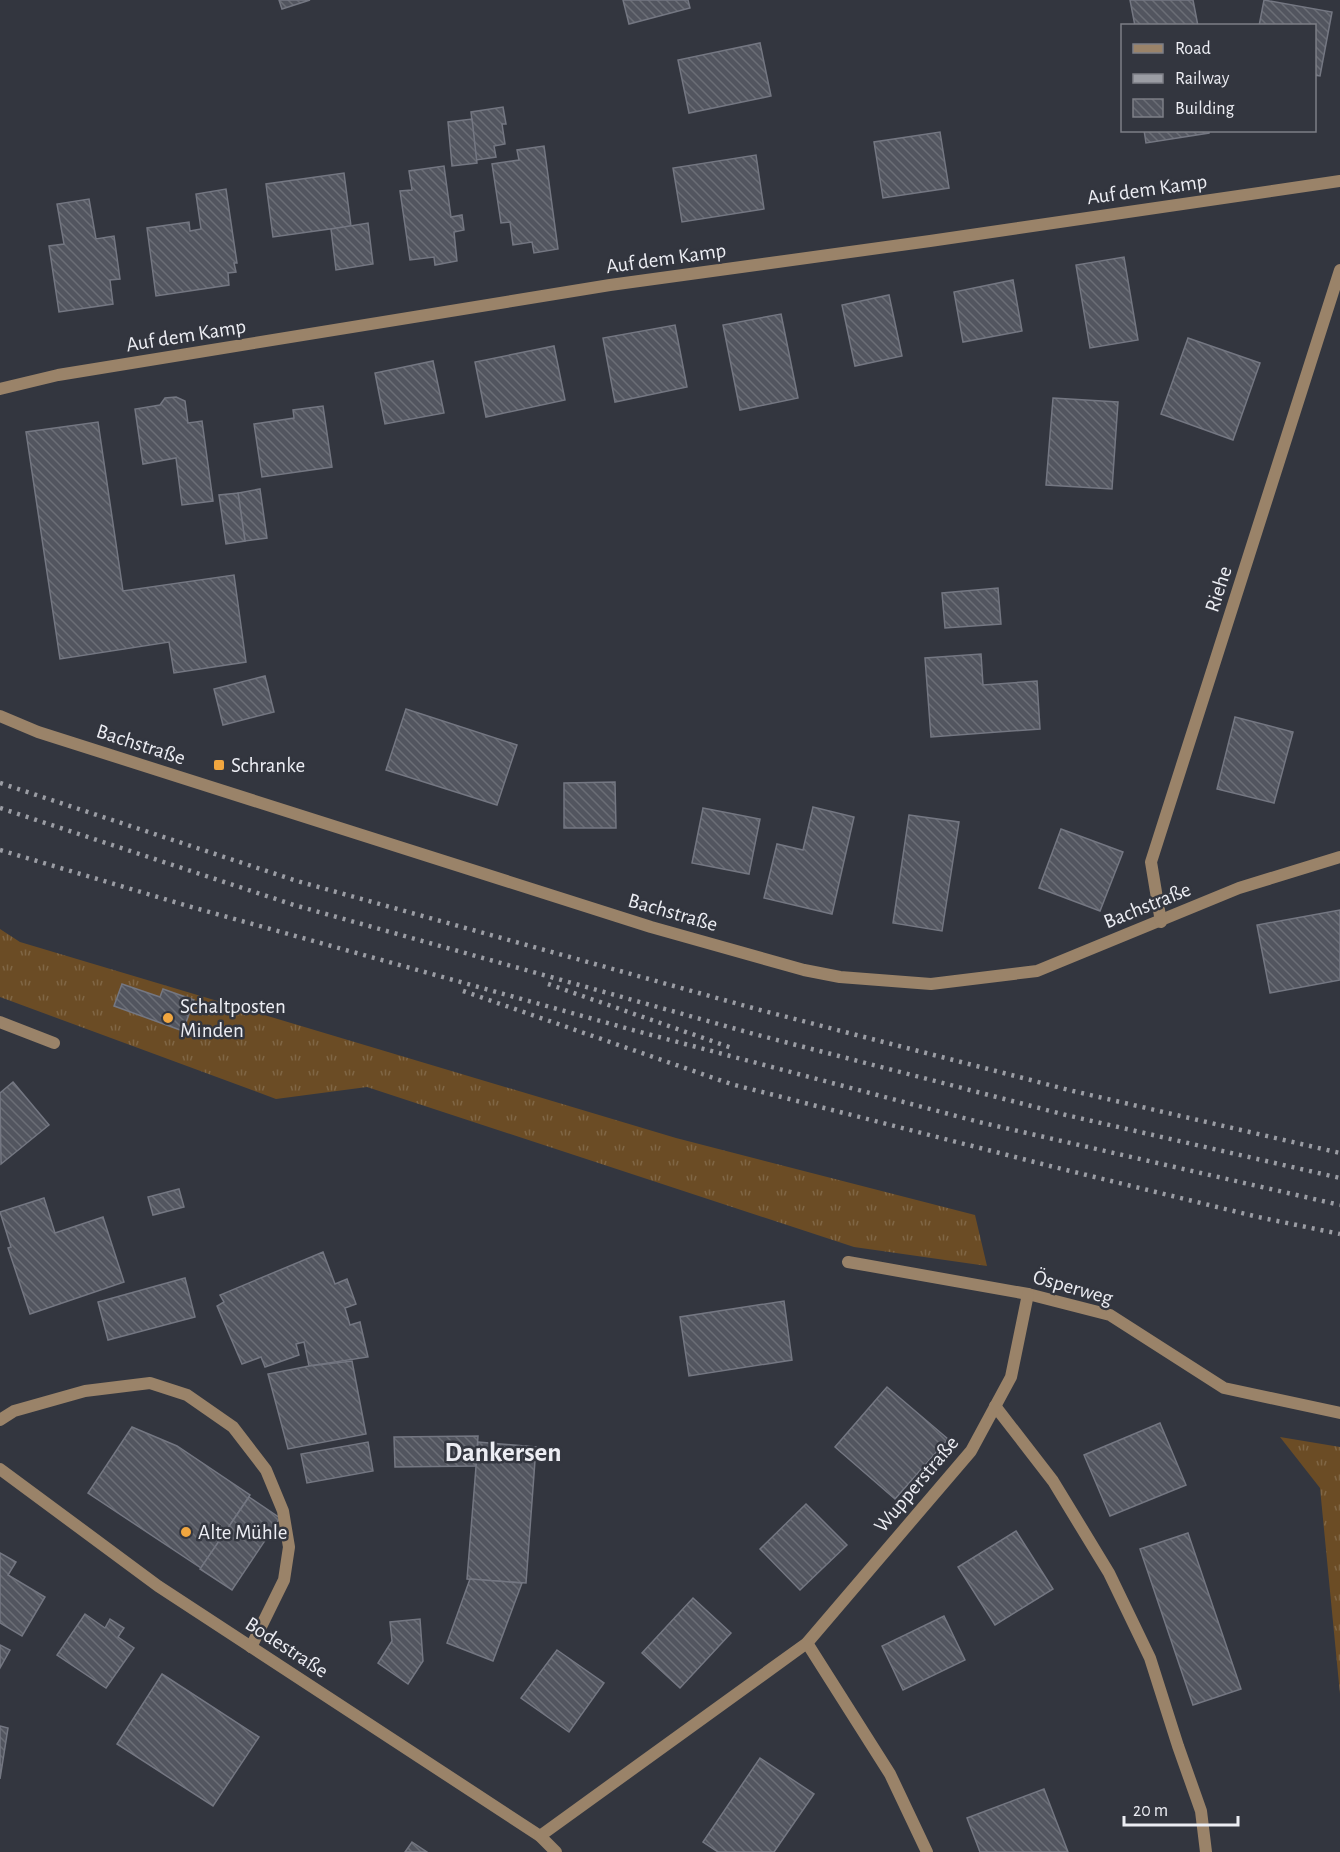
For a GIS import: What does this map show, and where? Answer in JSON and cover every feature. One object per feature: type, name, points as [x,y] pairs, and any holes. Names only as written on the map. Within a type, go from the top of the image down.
[{"type":"street","name":"Auf dem Kamp","points":[[0,389],[58,375],[610,285],[1340,181]]},
{"type":"street","name":"Riehe","points":[[1161,922],[1151,862],[1340,270]]},
{"type":"street","name":"Bachstraße","points":[[0,716],[38,732],[651,927],[804,970],[840,977],[931,984],[1037,971],[1161,922],[1239,888],[1340,857]]},
{"type":"street","points":[[0,1022],[54,1043]]},
{"type":"street","name":"Ösperweg","points":[[848,1262],[1028,1294],[1110,1315],[1224,1388],[1340,1413]]},
{"type":"street","name":"Wupperstraße","points":[[540,1836],[807,1643],[971,1451],[1011,1377],[1028,1294]]},
{"type":"street","points":[[0,1420],[14,1411],[85,1391],[150,1383],[187,1395],[233,1428],[266,1470],[283,1511],[289,1547],[284,1580],[252,1647]]},
{"type":"street","points":[[995,1406],[1053,1481],[1109,1573],[1150,1658],[1201,1811],[1206,1852]]},
{"type":"street","name":"Bodestraße","points":[[0,1469],[158,1587],[540,1836],[556,1852]]},
{"type":"street","points":[[807,1643],[890,1773],[927,1852]]},
{"type":"green space","points":[[0,929],[20,942],[676,1138],[975,1215],[987,1266],[854,1247],[367,1087],[276,1099],[0,997]]},
{"type":"green space","points":[[1280,1437],[1340,1447],[1340,1694],[1320,1488]]},
{"type":"building","points":[[279,0],[310,0],[282,9]]},
{"type":"building","points":[[623,0],[688,0],[690,8],[629,24]]},
{"type":"building","points":[[1130,0],[1193,0],[1198,24],[1135,24]]},
{"type":"building","points":[[1264,0],[1332,12],[1320,76],[1316,75],[1316,24],[1259,24]]},
{"type":"building","points":[[760,43],[771,96],[689,113],[678,60]]},
{"type":"building","points":[[503,107],[506,124],[502,124],[505,144],[494,146],[496,157],[476,160],[471,112]]},
{"type":"building","points":[[472,119],[477,163],[452,166],[448,122]]},
{"type":"building","points":[[940,132],[949,188],[883,198],[874,142]]},
{"type":"building","points":[[1144,132],[1209,132],[1209,133],[1146,143]]},
{"type":"building","points":[[544,146],[558,249],[534,253],[532,242],[513,245],[510,222],[501,223],[492,164],[519,160],[517,150]]},
{"type":"building","points":[[756,155],[764,209],[682,222],[673,168]]},
{"type":"building","points":[[444,166],[451,217],[462,215],[464,230],[454,232],[457,261],[435,265],[434,257],[410,260],[400,191],[412,190],[409,171]]},
{"type":"building","points":[[344,173],[351,226],[273,237],[266,184]]},
{"type":"building","points":[[226,189],[237,263],[234,263],[236,272],[228,273],[229,285],[156,296],[147,228],[189,222],[190,231],[201,229],[196,194]]},
{"type":"building","points":[[89,199],[96,239],[114,236],[120,279],[110,280],[113,304],[59,312],[49,246],[64,244],[57,204]]},
{"type":"building","points":[[368,223],[373,264],[336,270],[331,229]]},
{"type":"building","points":[[1124,257],[1138,340],[1090,348],[1076,265]]},
{"type":"building","points":[[1013,280],[1022,331],[963,342],[954,292]]},
{"type":"building","points":[[889,295],[902,356],[855,366],[842,305]]},
{"type":"building","points":[[781,314],[798,398],[740,410],[723,325]]},
{"type":"building","points":[[675,325],[687,387],[615,402],[603,338]]},
{"type":"building","points":[[1188,338],[1260,363],[1233,440],[1161,414]]},
{"type":"building","points":[[554,346],[565,400],[486,417],[475,362]]},
{"type":"building","points":[[433,361],[444,413],[385,424],[375,373]]},
{"type":"building","points":[[176,397],[185,401],[188,423],[202,421],[213,501],[182,505],[176,458],[143,464],[135,409],[160,405],[165,398]]},
{"type":"building","points":[[1053,398],[1118,402],[1112,489],[1046,485]]},
{"type":"building","points":[[323,406],[332,467],[262,477],[254,424],[294,418],[293,410]]},
{"type":"building","points":[[98,422],[123,591],[234,575],[246,662],[174,673],[169,642],[60,659],[26,432]]},
{"type":"building","points":[[260,489],[267,538],[245,541],[238,493]]},
{"type":"building","points":[[238,493],[245,541],[226,544],[219,495]]},
{"type":"building","points":[[998,588],[1001,624],[945,628],[942,593]]},
{"type":"building","points":[[981,654],[983,685],[1037,681],[1040,729],[931,737],[925,658]]},
{"type":"building","points":[[265,676],[274,712],[223,725],[214,689]]},
{"type":"building","points":[[406,709],[517,745],[497,805],[386,770]]},
{"type":"building","points":[[1235,717],[1293,732],[1274,803],[1217,789]]},
{"type":"building","points":[[615,782],[616,828],[564,828],[564,783]]},
{"type":"building","points":[[813,807],[854,817],[832,914],[764,898],[777,844],[803,850]]},
{"type":"building","points":[[703,808],[760,819],[749,874],[692,863]]},
{"type":"building","points":[[909,815],[959,822],[942,931],[893,923]]},
{"type":"building","points":[[1061,829],[1123,852],[1100,911],[1039,888]]},
{"type":"building","points":[[1340,910],[1340,980],[1270,993],[1257,925]]},
{"type":"building","name":"Schaltposten Minden","points":[[122,984],[160,997],[163,989],[194,1000],[183,1031],[114,1006]]},
{"type":"building","points":[[13,1082],[49,1125],[1,1164],[0,1093]]},
{"type":"building","points":[[179,1189],[184,1207],[153,1215],[148,1197]]},
{"type":"building","points":[[44,1198],[55,1233],[103,1217],[124,1282],[30,1314],[8,1248],[11,1247],[0,1212]]},
{"type":"building","points":[[323,1252],[335,1284],[347,1279],[356,1304],[345,1308],[350,1325],[360,1322],[368,1357],[309,1366],[304,1342],[296,1344],[299,1355],[265,1367],[261,1357],[242,1364],[217,1306],[224,1302],[220,1295]]},
{"type":"building","points":[[185,1278],[195,1317],[108,1340],[98,1302]]},
{"type":"building","points":[[784,1301],[792,1360],[689,1376],[680,1317]]},
{"type":"building","points":[[352,1361],[366,1434],[288,1449],[268,1374]]},
{"type":"building","points":[[887,1387],[948,1439],[895,1499],[835,1447]]},
{"type":"building","points":[[1160,1423],[1186,1485],[1110,1516],[1084,1455]]},
{"type":"building","name":"Alte Mühle","points":[[132,1427],[177,1446],[250,1495],[201,1568],[88,1493]]},
{"type":"building","points":[[478,1436],[476,1466],[395,1467],[394,1437]]},
{"type":"building","points":[[368,1442],[373,1471],[307,1483],[301,1454]]},
{"type":"building","points":[[478,1442],[536,1447],[526,1583],[467,1579]]},
{"type":"building","points":[[249,1497],[280,1518],[232,1590],[200,1569]]},
{"type":"building","points":[[806,1504],[847,1545],[800,1590],[760,1549]]},
{"type":"building","points":[[1016,1531],[1053,1589],[995,1625],[958,1567]]},
{"type":"building","points":[[1188,1533],[1241,1689],[1193,1705],[1140,1549]]},
{"type":"building","points":[[0,1553],[16,1562],[8,1575],[45,1597],[22,1636],[0,1623]]},
{"type":"building","points":[[470,1579],[522,1583],[493,1661],[447,1643]]},
{"type":"building","points":[[693,1598],[731,1633],[680,1688],[642,1653]]},
{"type":"building","points":[[85,1614],[105,1628],[110,1619],[124,1628],[118,1637],[134,1648],[106,1688],[57,1655]]},
{"type":"building","points":[[944,1616],[965,1660],[903,1690],[882,1646]]},
{"type":"building","points":[[420,1619],[423,1661],[408,1684],[378,1663],[392,1641],[390,1622]]},
{"type":"building","points":[[0,1645],[10,1650],[0,1668]]},
{"type":"building","points":[[557,1650],[604,1683],[569,1732],[521,1698]]},
{"type":"building","points":[[162,1674],[259,1737],[213,1806],[117,1744]]},
{"type":"building","points":[[0,1726],[8,1728],[0,1779]]},
{"type":"building","points":[[760,1758],[814,1794],[774,1852],[718,1852],[703,1842]]},
{"type":"building","points":[[1044,1789],[1068,1852],[980,1852],[967,1818]]},
{"type":"building","points":[[412,1842],[427,1852],[405,1852]]},
{"type":"railway","points":[[0,783],[297,881],[760,1010],[1073,1091],[1340,1153]]},
{"type":"railway","points":[[0,808],[294,905],[754,1034],[1066,1115],[1340,1178]]},
{"type":"railway","points":[[0,850],[188,906],[640,1032],[979,1122],[1340,1205]]},
{"type":"railway","points":[[548,984],[735,1049]]},
{"type":"railway","points":[[463,991],[731,1084],[1054,1167],[1258,1217],[1340,1234]]},
{"type":"place","name":"Schranke","points":[[219,765]]},
{"type":"place","name":"Schaltposten Minden","points":[[168,1018]]},
{"type":"place","name":"Alte Mühle","points":[[186,1532]]},
{"type":"district","name":"Dankersen","points":[[503,1452]]}]
